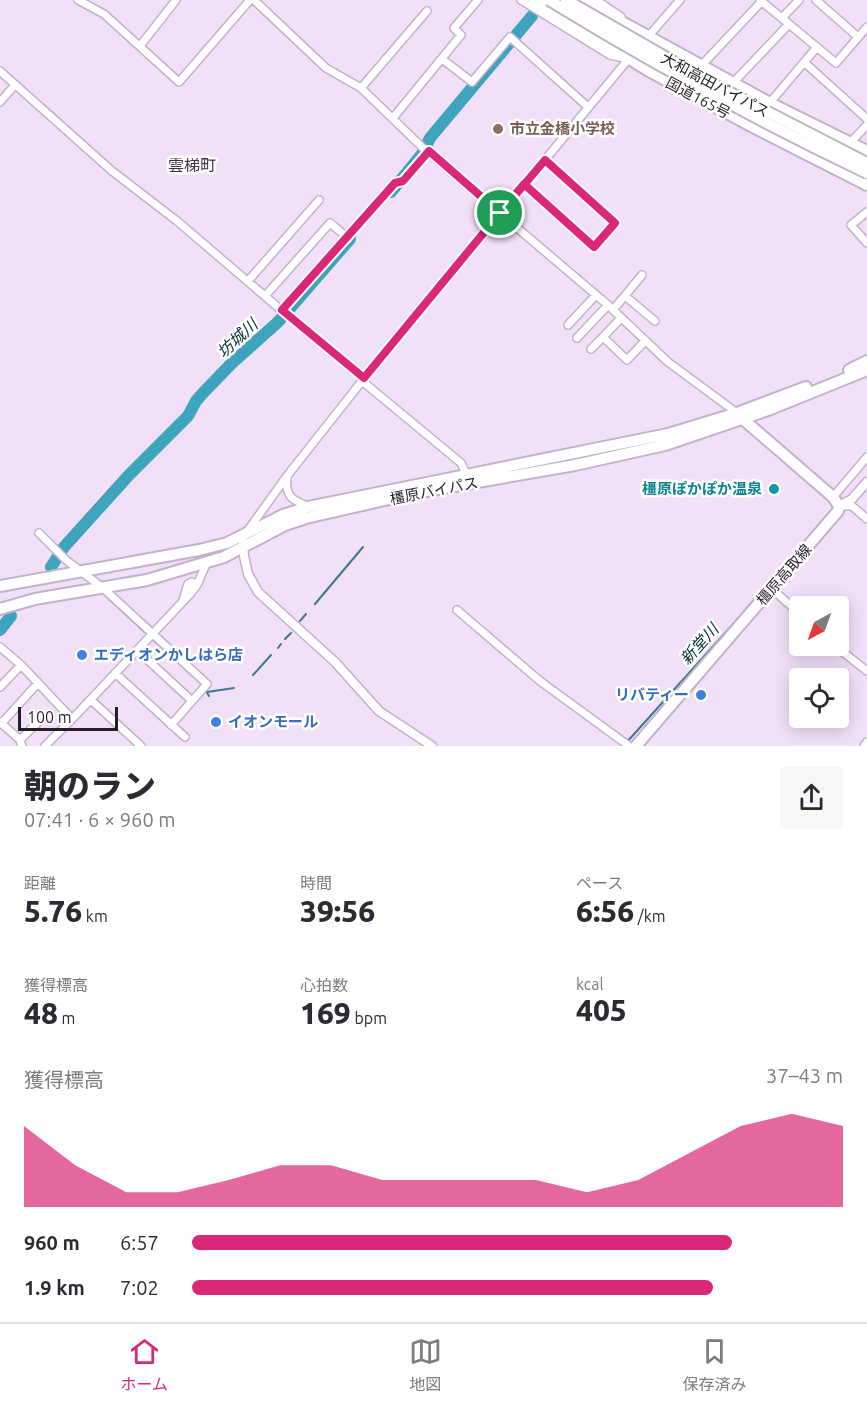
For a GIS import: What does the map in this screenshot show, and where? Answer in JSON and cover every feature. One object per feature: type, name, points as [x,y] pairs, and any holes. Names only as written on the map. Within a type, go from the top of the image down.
[{"type":"main road","name":"国道165号","points":[[534,0],[629,59],[698,98],[867,185]]},
{"type":"main road","name":"大和高田バイパス","points":[[549,0],[713,95],[867,173]]},
{"type":"main road","name":"大和高田バイパス","points":[[566,0],[707,81],[867,163]]},
{"type":"main road","name":"国道165号","points":[[582,0],[770,103],[867,151]]},
{"type":"main road","name":"橿原バイパス","points":[[0,609],[35,599],[147,580],[224,557],[285,525],[306,518],[416,493],[627,455],[702,434],[867,361]]},
{"type":"main road","name":"橿原バイパス","points":[[0,586],[200,550],[227,543],[283,515],[308,507],[668,434],[740,416],[867,370]]},
{"type":"main road","points":[[740,416],[836,502]]},
{"type":"main road","name":"橿原高取線","points":[[636,746],[836,515],[836,502]]},
{"type":"street","points":[[78,0],[104,14],[179,82],[252,0],[326,68],[361,88],[426,149],[596,295],[686,377],[740,416]]},
{"type":"street","points":[[140,46],[176,0]]},
{"type":"street","points":[[393,118],[461,34],[454,28],[478,0]]},
{"type":"street","points":[[521,0],[610,55],[629,59]]},
{"type":"street","points":[[596,0],[613,10],[643,34]]},
{"type":"street","points":[[432,746],[379,711],[326,654],[265,599],[252,584],[248,574],[243,548],[245,535],[287,476],[363,380],[629,59],[643,34],[680,0]]},
{"type":"street","points":[[782,18],[799,0]]},
{"type":"street","points":[[816,0],[858,37]]},
{"type":"street","points":[[701,66],[761,1],[836,63],[867,27]]},
{"type":"street","points":[[361,88],[427,11]]},
{"type":"street","points":[[733,83],[789,24]]},
{"type":"street","points":[[442,59],[472,82],[510,37],[588,106]]},
{"type":"street","points":[[754,128],[770,103],[817,47]]},
{"type":"street","points":[[805,63],[867,119]]},
{"type":"street","points":[[0,71],[112,171],[177,221],[461,463],[466,474]]},
{"type":"street","points":[[698,98],[712,72]]},
{"type":"street","points":[[0,102],[15,85]]},
{"type":"street","points":[[826,165],[867,125]]},
{"type":"street","points":[[284,312],[426,149]]},
{"type":"street","points":[[524,184],[594,247],[615,223],[545,160]]},
{"type":"street","points":[[248,281],[320,200]]},
{"type":"street","points":[[867,212],[851,225],[867,243]]},
{"type":"street","points":[[265,296],[330,223],[348,238]]},
{"type":"street","points":[[577,338],[625,296],[642,275]]},
{"type":"street","points":[[568,325],[596,295]]},
{"type":"street","points":[[625,296],[655,321]]},
{"type":"street","points":[[591,349],[621,318]]},
{"type":"street","points":[[603,337],[627,360],[645,340]]},
{"type":"street","points":[[836,502],[867,457]]},
{"type":"street","points":[[287,476],[288,495],[292,500],[308,507]]},
{"type":"street","points":[[836,502],[852,499],[867,482]]},
{"type":"street","points":[[836,502],[852,506],[867,519]]},
{"type":"street","points":[[39,533],[80,572],[103,588],[204,687],[171,725]]},
{"type":"street","points":[[45,746],[91,700],[197,585],[207,562]]},
{"type":"street","points":[[772,589],[789,604]]},
{"type":"street","points":[[457,610],[540,681],[627,744]]},
{"type":"street","points":[[0,647],[21,665],[72,719]]},
{"type":"street","points":[[137,650],[191,700]]},
{"type":"street","points":[[848,656],[867,671]]},
{"type":"street","points":[[1,685],[21,665]]},
{"type":"street","points":[[115,674],[184,737]]},
{"type":"street","points":[[38,683],[1,723],[21,743],[38,722]]},
{"type":"street","points":[[91,700],[141,746]]},
{"type":"street","points":[[864,746],[867,742]]},
{"type":"waterway","name":"坊城川","points":[[391,192],[422,154],[430,138],[532,16]]},
{"type":"waterway","name":"坊城川","points":[[51,567],[64,547],[129,475],[188,416],[203,393],[231,364],[278,322],[350,239]]},
{"type":"waterway","points":[[315,604],[363,547]]},
{"type":"waterway","points":[[107,597],[148,635]]},
{"type":"waterway","name":"新堂川","points":[[626,743],[753,602]]},
{"type":"waterway","points":[[300,621],[306,614]]},
{"type":"waterway","name":"坊城川","points":[[0,630],[11,616]]},
{"type":"waterway","points":[[285,639],[291,633]]},
{"type":"waterway","points":[[152,639],[168,653]]},
{"type":"waterway","points":[[278,648],[281,644]]},
{"type":"waterway","points":[[253,675],[271,655]]},
{"type":"waterway","points":[[177,661],[202,684],[209,696]]},
{"type":"waterway","points":[[207,692],[234,688]]},
{"type":"place","name":"市立金橋小学校","points":[[498,129]]},
{"type":"place","name":"橿原ぽかぽか温泉","points":[[774,489]]},
{"type":"place","name":"エディオンかしはら店","points":[[82,655]]},
{"type":"place","name":"リバティー","points":[[701,695]]},
{"type":"place","name":"イオンモール","points":[[216,722]]},
{"type":"district","name":"雲梯町","points":[[192,165]]},
{"type":"route","points":[[500,213],[364,378],[282,310],[395,183],[403,181],[429,151],[500,213],[524,184],[594,247],[615,223],[545,160],[524,184],[500,213]]}]
